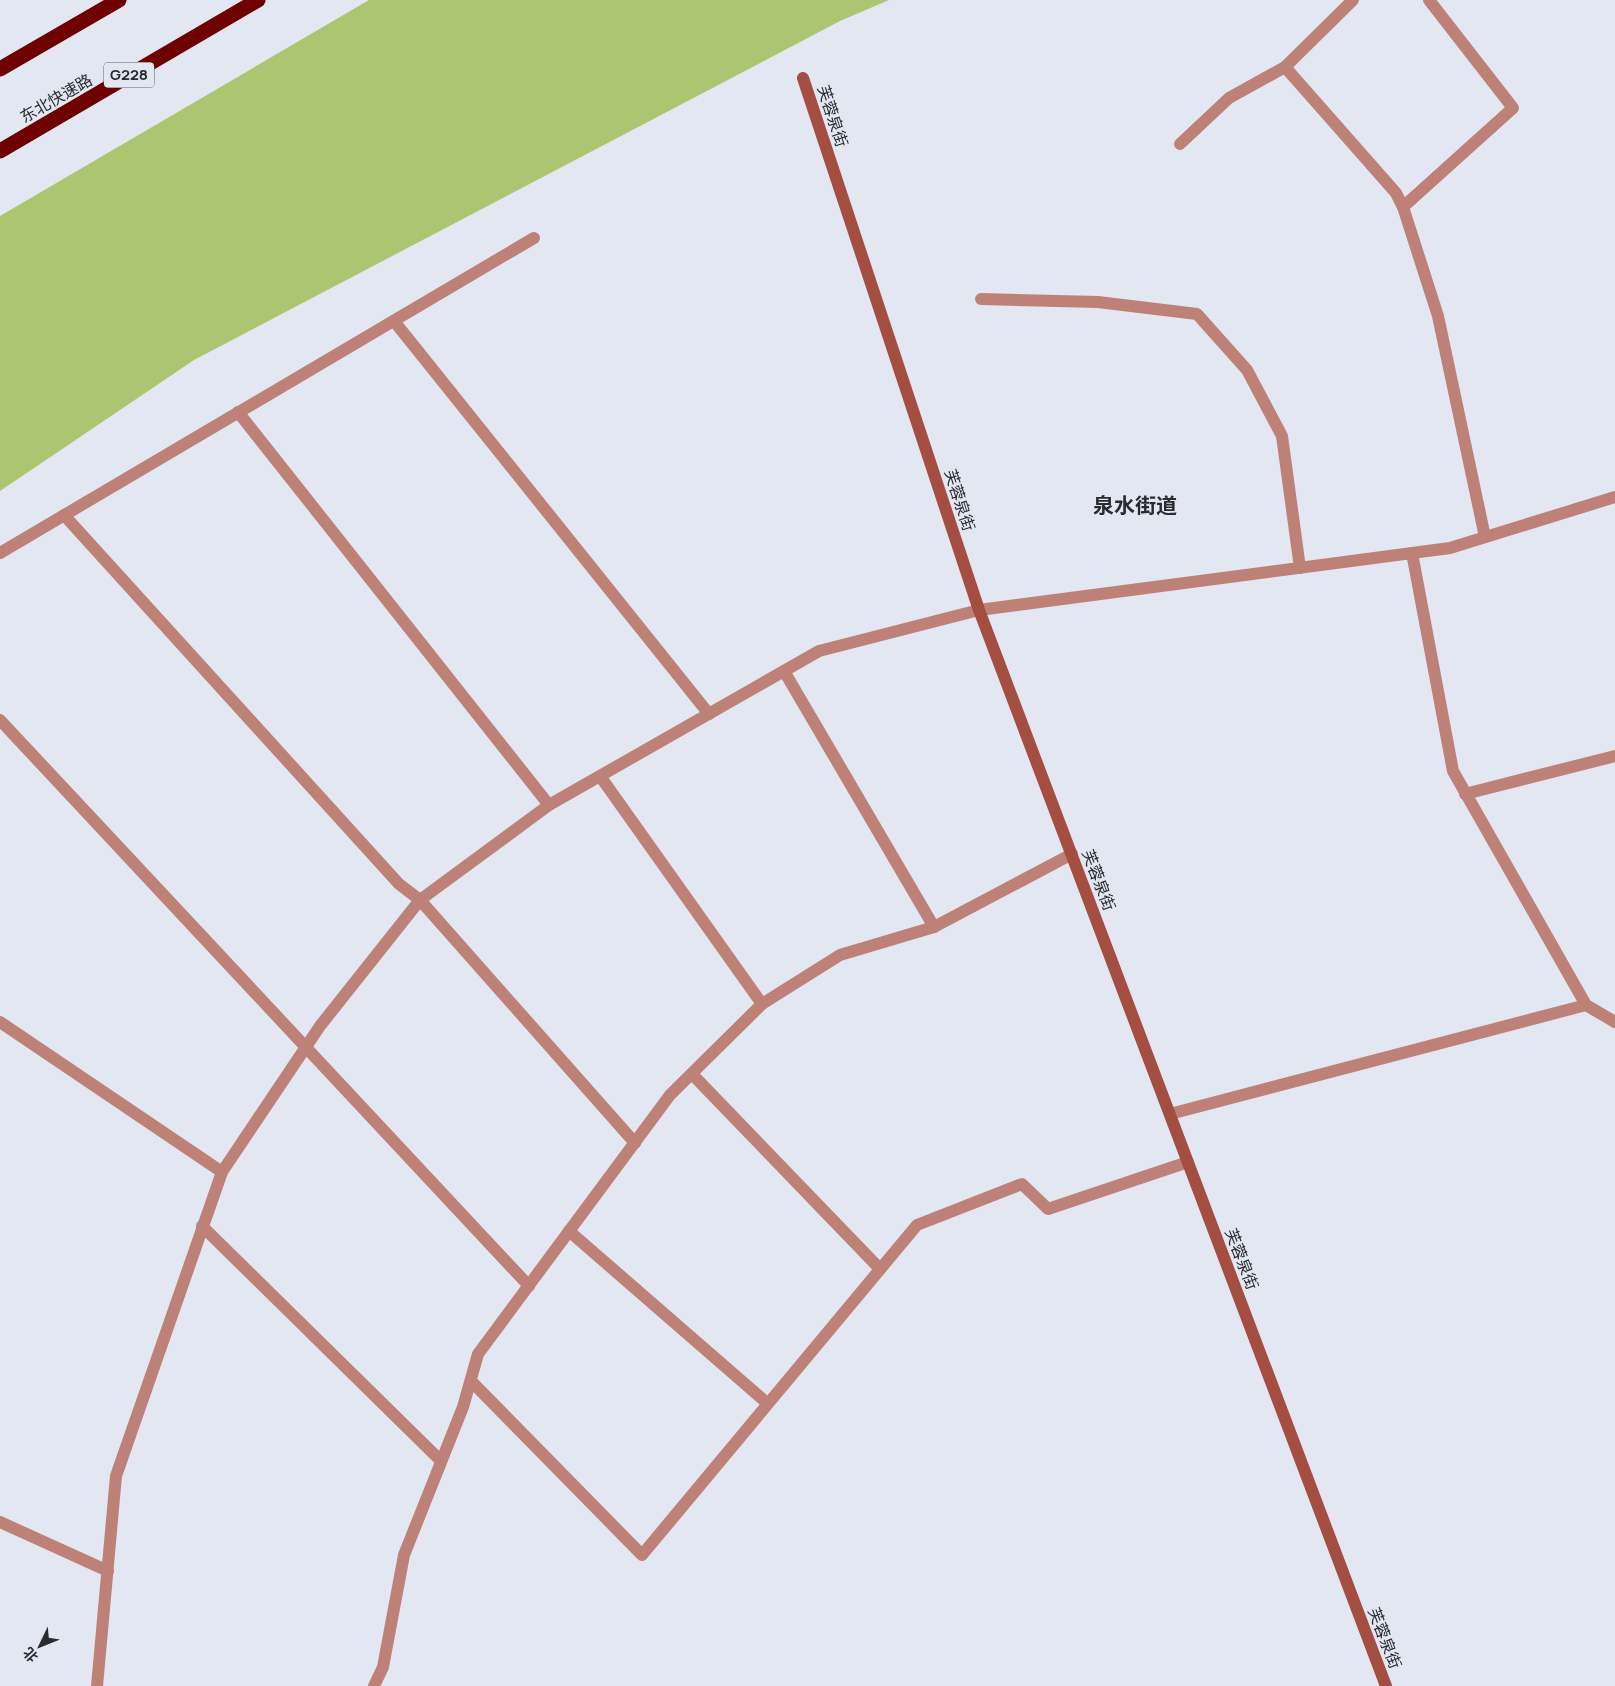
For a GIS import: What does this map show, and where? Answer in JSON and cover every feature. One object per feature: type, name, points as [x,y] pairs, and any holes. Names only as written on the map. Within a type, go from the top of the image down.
[{"type":"highway","points":[[0,69],[119,0]]},
{"type":"highway","name":"东北快速路","points":[[0,150],[258,0]]},
{"type":"street","points":[[1180,144],[1229,98],[1285,67],[1354,0]]},
{"type":"street","points":[[1403,207],[1513,108],[1429,0]]},
{"type":"street","points":[[1285,67],[1396,193],[1403,207],[1438,316],[1485,537]]},
{"type":"street","name":"芙蓉泉街","points":[[803,78],[979,610],[1386,1686]]},
{"type":"street","points":[[0,553],[534,238]]},
{"type":"street","points":[[981,299],[1098,302],[1197,314],[1247,370],[1282,436],[1300,568]]},
{"type":"street","points":[[394,321],[709,714]]},
{"type":"street","points":[[238,412],[549,805]]},
{"type":"street","points":[[97,1686],[116,1476],[222,1172],[306,1048],[420,900],[549,805],[819,651],[979,610],[1450,548],[1615,497]]},
{"type":"street","points":[[64,515],[399,884],[420,900],[635,1143]]},
{"type":"street","points":[[1412,553],[1453,771],[1586,1005],[1615,1022]]},
{"type":"street","points":[[784,671],[934,927]]},
{"type":"street","points":[[0,720],[529,1286]]},
{"type":"street","points":[[1465,794],[1615,756]]},
{"type":"street","points":[[600,776],[762,1004]]},
{"type":"street","points":[[374,1686],[382,1667],[404,1555],[463,1407],[478,1354],[670,1095],[762,1004],[840,955],[934,927],[1072,854]]},
{"type":"street","points":[[1170,1114],[1586,1005]]},
{"type":"street","points":[[0,1022],[222,1172]]},
{"type":"street","points":[[692,1074],[880,1269]]},
{"type":"street","points":[[471,1381],[642,1555],[767,1402],[917,1225],[1022,1184],[1048,1209],[1188,1162]]},
{"type":"street","points":[[202,1226],[441,1461]]},
{"type":"street","points":[[569,1231],[767,1402]]},
{"type":"street","points":[[0,1522],[108,1571]]},
{"type":"green space","points":[[369,0],[889,0],[840,21],[194,360],[0,491],[0,216]]},
{"type":"district","name":"泉水街道","points":[[1135,506]]}]
